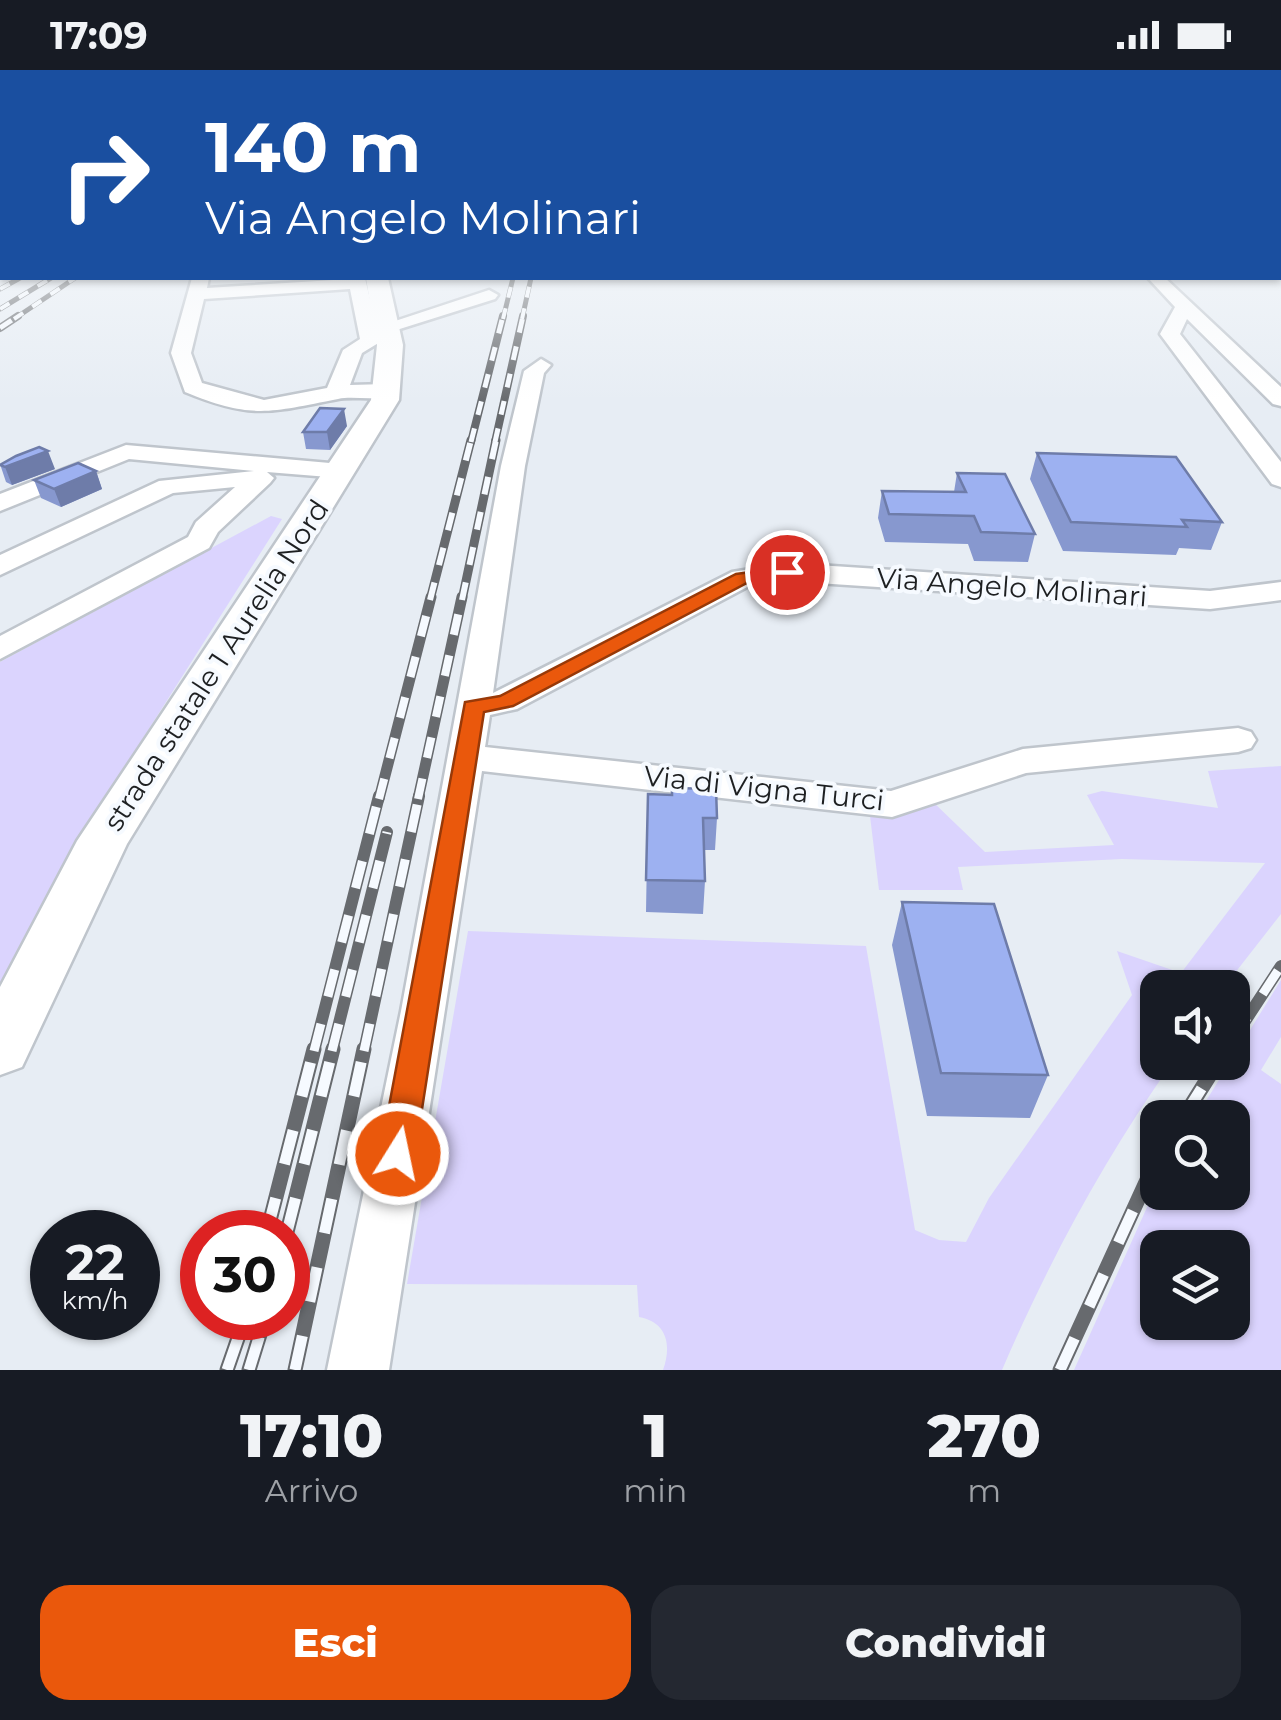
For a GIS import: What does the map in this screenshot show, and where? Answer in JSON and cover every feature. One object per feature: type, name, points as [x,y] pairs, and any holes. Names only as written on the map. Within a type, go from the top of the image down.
[{"type":"main road","name":"strada statale 1 Aurelia Nord","points":[[0,1048],[103,841],[342,470],[387,390],[392,362],[387,327],[375,293],[365,281]]},
{"type":"street","points":[[346,281],[199,286],[181,353],[193,387],[236,406],[294,408],[336,392],[387,390]]},
{"type":"street","points":[[336,392],[353,350],[370,342],[364,281]]},
{"type":"street","points":[[1160,281],[1281,379]]},
{"type":"street","points":[[1174,281],[1281,398]]},
{"type":"street","points":[[387,327],[489,296]]},
{"type":"street","points":[[1193,305],[1170,334],[1281,479]]},
{"type":"street","points":[[358,1370],[424,1011],[513,466],[534,371],[541,365]]},
{"type":"street","points":[[0,502],[126,452],[342,470]]},
{"type":"street","points":[[0,566],[168,486],[261,478],[296,469]]},
{"type":"street","points":[[0,649],[199,542],[206,528],[261,478]]},
{"type":"street","name":"Via Angelo Molinari","points":[[473,706],[505,702],[742,578],[787,572],[1210,600],[1281,592]]},
{"type":"street","name":"Via di Vigna Turci","points":[[464,758],[515,760],[892,804],[1023,761],[1238,740]]},
{"type":"shaded area","points":[[271,516],[282,519],[107,795],[0,996],[0,662]]},
{"type":"shaded area","points":[[1281,766],[1281,914],[1237,970],[1183,970],[1265,863],[1122,859],[958,867],[963,890],[879,890],[870,816],[897,817],[931,800],[985,852],[1114,845],[1087,795],[1102,791],[1218,808],[1208,771]]},
{"type":"shaded area","points":[[468,931],[866,946],[915,1230],[939,1240],[966,1242],[989,1198],[1132,995],[1117,951],[1172,970],[1140,970],[1140,1080],[1161,1080],[1147,1100],[1140,1100],[1140,1111],[1079,1212],[1002,1370],[663,1370],[665,1336],[656,1324],[639,1317],[637,1285],[407,1284]]},
{"type":"shaded area","points":[[1281,980],[1281,1037],[1261,1070],[1281,1084],[1281,1370],[1074,1370],[1146,1210],[1250,1210],[1250,1100],[1207,1100],[1219,1080],[1250,1080],[1250,1030]]},
{"type":"building","points":[[320,408],[344,409],[327,432],[303,432]]},
{"type":"building","points":[[39,447],[48,451],[5,467],[0,465],[16,456]]},
{"type":"building","points":[[1037,453],[1176,457],[1222,522],[1182,520],[1187,527],[1071,522]]},
{"type":"building","points":[[78,463],[96,471],[54,489],[34,480]]},
{"type":"building","points":[[957,473],[1005,474],[1035,534],[981,532],[974,516],[889,514],[882,491],[966,492]]},
{"type":"building","points":[[672,788],[716,789],[717,818],[703,818],[705,881],[646,880],[648,794],[672,795]]},
{"type":"building","points":[[902,902],[994,904],[1048,1075],[941,1073]]},
{"type":"railway","points":[[0,289],[15,281]]},
{"type":"railway","points":[[0,309],[47,281]]},
{"type":"railway","points":[[14,319],[71,281]]},
{"type":"railway","points":[[503,319],[512,281]]},
{"type":"railway","points":[[522,319],[530,281]]},
{"type":"railway","points":[[0,328],[18,316]]},
{"type":"railway","points":[[471,442],[503,316]]},
{"type":"railway","points":[[495,442],[523,316]]},
{"type":"railway","points":[[430,600],[471,440]]},
{"type":"railway","points":[[462,600],[496,440]]},
{"type":"railway","points":[[379,799],[431,597]]},
{"type":"railway","points":[[418,799],[462,597]]},
{"type":"railway","points":[[314,1051],[379,796]]},
{"type":"railway","points":[[364,1051],[419,796]]},
{"type":"railway","points":[[332,1051],[387,832]]},
{"type":"railway","points":[[1250,1013],[1281,966]]},
{"type":"railway","points":[[273,1210],[314,1049]]},
{"type":"railway","points":[[293,1210],[333,1049]]},
{"type":"railway","points":[[295,1370],[364,1049]]},
{"type":"railway","points":[[1194,1100],[1207,1080]]},
{"type":"railway","points":[[1060,1370],[1140,1195]]},
{"type":"railway","points":[[227,1370],[237,1340]]},
{"type":"railway","points":[[249,1370],[258,1340]]},
{"type":"route","points":[[398,1154],[473,706],[505,702],[742,578],[787,572]]}]
